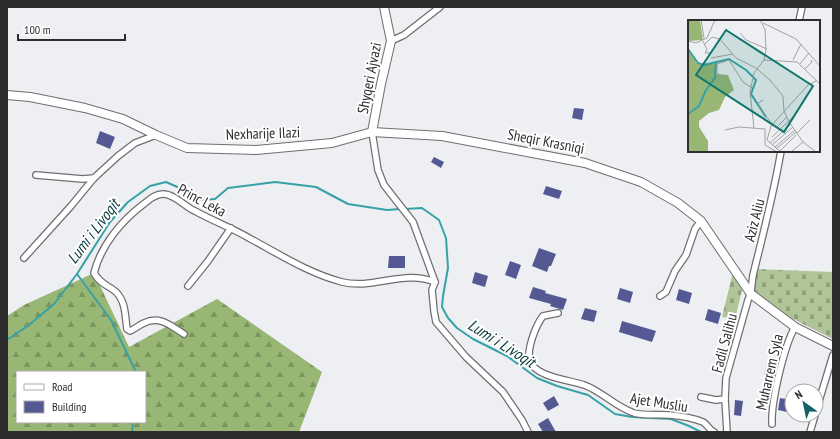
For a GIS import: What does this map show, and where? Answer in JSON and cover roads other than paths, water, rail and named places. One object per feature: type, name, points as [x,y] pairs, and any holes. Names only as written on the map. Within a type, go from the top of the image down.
[{"type":"street","name":"Shyqeri Ajvazi","points":[[372,132],[391,41],[384,7]]},
{"type":"street","points":[[391,41],[404,36],[440,7]]},
{"type":"street","points":[[799,20],[802,7]]},
{"type":"street","name":"Nexharije Ilazi","points":[[7,95],[30,97],[85,108],[123,119],[156,136],[187,148],[256,150],[332,143],[372,132]]},
{"type":"street","points":[[372,132],[378,170],[384,185],[413,222],[435,282],[432,290],[436,322],[466,357],[504,392],[528,432]]},
{"type":"street","name":"Sheqir Krasniqi","points":[[372,132],[442,136],[585,163],[641,182],[678,203],[701,221],[752,294]]},
{"type":"street","points":[[24,258],[94,178],[118,156],[136,143],[156,136]]},
{"type":"street","name":"Aziz Aliu","points":[[752,294],[753,274],[773,192],[780,152]]},
{"type":"street","points":[[36,175],[83,179],[94,178]]},
{"type":"street","name":"Princ Leka","points":[[184,334],[166,322],[160,320],[148,321],[130,331],[127,329],[126,312],[120,298],[115,291],[97,278],[94,273],[112,236],[122,223],[154,196],[164,194],[173,197],[193,211],[249,237],[286,259],[322,275],[343,282],[363,283],[408,277],[428,279],[435,282]]},
{"type":"street","points":[[660,296],[666,292],[675,271],[686,255],[695,229],[701,221]]},
{"type":"street","name":"Princ Leka","points":[[188,286],[231,228]]},
{"type":"street","name":"Muharrem Syla","points":[[752,294],[795,327],[833,346]]},
{"type":"street","name":"Fadil Salihu","points":[[728,432],[725,399],[726,378],[748,300],[752,294]]},
{"type":"street","name":"Ajet Musliu","points":[[558,313],[543,316],[538,322],[529,354],[530,362],[537,370],[555,378],[585,385],[622,409],[636,414],[671,415],[685,418],[704,423],[714,432]]},
{"type":"street","name":"Muharrem Syla","points":[[772,424],[772,413],[784,358],[791,334],[795,327]]},
{"type":"street","points":[[824,385],[833,355]]},
{"type":"street","points":[[701,397],[716,400],[725,399]]},
{"type":"waterway","name":"Lumi i Livoqit","points":[[7,339],[29,325],[54,304],[77,274],[110,222],[128,202],[150,186],[166,182],[201,200],[215,199],[228,188],[275,182],[316,187],[348,204],[387,210],[400,209]]},
{"type":"waterway","name":"Lumi i Livoqit","points":[[405,209],[422,208],[439,220],[446,238],[448,268],[442,307],[448,318],[457,328],[473,339],[507,356],[537,378],[557,386],[588,395],[615,414],[632,417],[671,419],[701,432]]},
{"type":"waterway","points":[[77,274],[111,320],[136,371]]},
{"type":"waterway","points":[[132,432],[133,423]]}]
